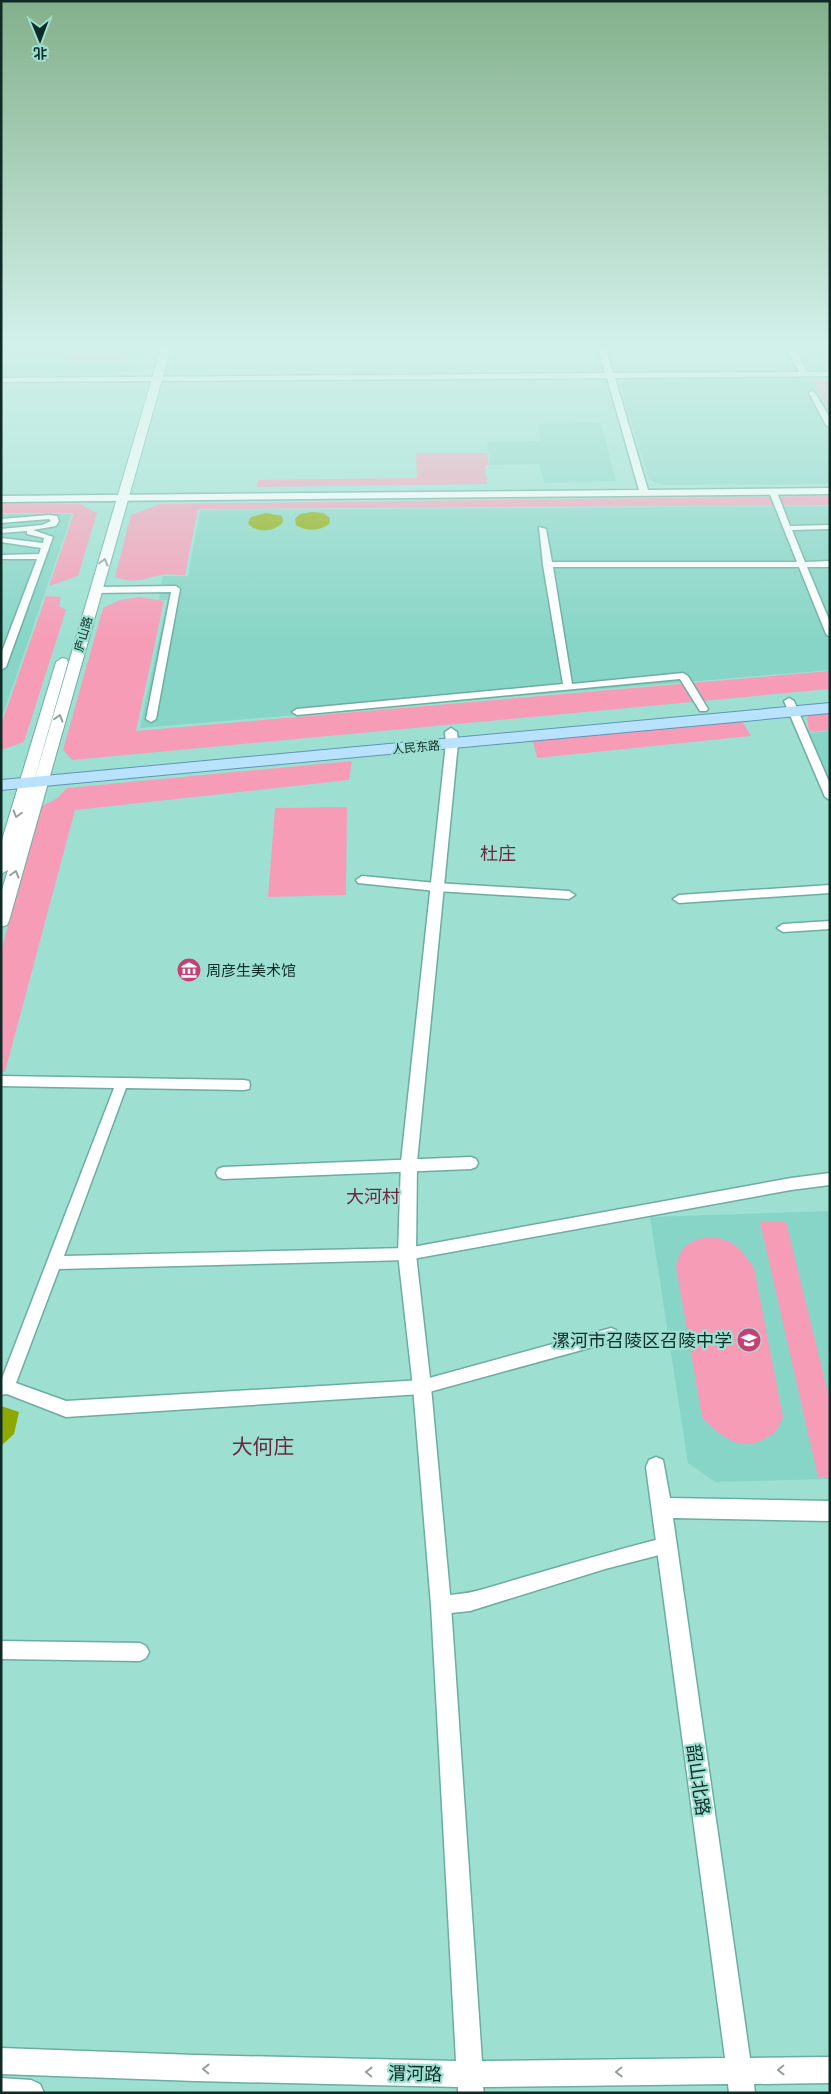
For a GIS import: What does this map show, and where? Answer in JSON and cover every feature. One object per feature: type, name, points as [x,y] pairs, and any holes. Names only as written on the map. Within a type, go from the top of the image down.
[{"type":"main road","name":"庐山路","points":[[1,869],[35,777],[132,446]]},
{"type":"main road","name":"庐山路","points":[[1,921],[68,643],[89,590]]},
{"type":"main road","name":"人民东路","points":[[1,785],[35,777],[791,706],[830,698]]},
{"type":"main road","name":"人民东路","points":[[452,738],[703,709],[791,706],[830,708]]},
{"type":"main road","name":"人民东路","points":[[1,775],[35,777]]},
{"type":"street","points":[[630,446],[643,491]]},
{"type":"street","points":[[643,491],[773,492],[830,490]]},
{"type":"street","points":[[1,499],[117,496],[830,490]]},
{"type":"street","points":[[773,492],[830,634]]},
{"type":"street","points":[[1,495],[117,496]]},
{"type":"street","points":[[1,521],[54,518],[53,524],[34,530],[1,530]]},
{"type":"street","points":[[788,528],[830,528]]},
{"type":"street","points":[[542,529],[568,686]]},
{"type":"street","points":[[1,667],[4,652],[49,536],[34,530]]},
{"type":"street","points":[[1,540],[46,546]]},
{"type":"street","points":[[1,556],[42,556]]},
{"type":"street","points":[[547,565],[830,564]]},
{"type":"street","points":[[89,590],[176,590],[151,719]]},
{"type":"street","points":[[297,712],[683,676],[703,709]]},
{"type":"street","points":[[791,706],[830,797]]},
{"type":"street","points":[[452,738],[409,1165],[407,1254],[422,1387],[441,1605],[470,2084]]},
{"type":"street","points":[[362,880],[436,887],[569,895]]},
{"type":"street","points":[[679,899],[830,889]]},
{"type":"street","points":[[783,928],[830,925]]},
{"type":"street","points":[[1,1081],[244,1085]]},
{"type":"street","points":[[122,1083],[4,1387],[66,1409],[422,1387],[611,1335]]},
{"type":"street","points":[[223,1173],[471,1163]]},
{"type":"street","points":[[53,1263],[407,1254],[791,1184],[830,1179]]},
{"type":"street","name":"韶山北路","points":[[656,1467],[740,2082]]},
{"type":"street","points":[[662,1508],[830,1511]]},
{"type":"street","points":[[441,1605],[470,1602],[605,1561],[666,1545]]},
{"type":"street","points":[[1,1650],[140,1652]]},
{"type":"street","name":"渭河路","points":[[1,2060],[194,2068],[470,2084],[740,2082],[830,2070]]},
{"type":"street","points":[[1,2091],[31,2093]]},
{"type":"shaded area","points":[[487,446],[607,446],[616,481],[544,483],[539,464],[490,465]]},
{"type":"shaded area","points":[[638,446],[830,446],[830,484],[663,485],[649,480]]},
{"type":"shaded area","points":[[416,453],[487,453],[489,465],[485,465],[487,484],[257,487],[258,480],[417,478]]},
{"type":"shaded area","points":[[830,496],[830,505],[198,509],[185,575],[161,575],[134,580],[115,577],[131,515],[160,504]]},
{"type":"shaded area","points":[[1,503],[80,504],[97,513],[78,576],[49,586],[74,513],[1,513]]},
{"type":"shaded area","points":[[830,506],[830,670],[140,728],[167,600],[159,600],[163,576],[188,576],[200,510]]},
{"type":"shaded area","points":[[266,513],[282,516],[283,522],[271,530],[256,529],[248,523],[251,517]]},
{"type":"shaded area","points":[[323,513],[330,518],[329,524],[313,530],[304,529],[296,525],[295,519],[300,514]]},
{"type":"shaded area","points":[[1,514],[72,514],[1,720]]},
{"type":"shaded area","points":[[46,596],[61,597],[59,606],[66,610],[24,742],[1,750],[1,725]]},
{"type":"shaded area","points":[[139,597],[164,601],[136,731],[830,671],[830,689],[72,760],[63,750],[103,608],[120,600]]},
{"type":"shaded area","points":[[830,713],[830,730],[809,732],[807,718],[809,715]]},
{"type":"shaded area","points":[[742,721],[751,736],[537,758],[533,741]]},
{"type":"shaded area","points":[[830,731],[830,785],[809,733]]},
{"type":"shaded area","points":[[352,761],[349,780],[75,810],[5,1072],[1,1072],[1,951],[42,806],[56,799],[67,788]]},
{"type":"shaded area","points":[[347,807],[346,895],[268,897],[275,808]]},
{"type":"shaded area","name":"漯河市召陵区召陵中学","points":[[830,1211],[830,1479],[715,1482],[688,1463],[650,1217]]},
{"type":"shaded area","points":[[760,1222],[786,1222],[830,1401],[830,1477],[818,1477]]},
{"type":"shaded area","points":[[707,1237],[723,1239],[735,1245],[754,1268],[783,1417],[775,1432],[757,1442],[748,1444],[739,1443],[723,1436],[702,1417],[676,1266],[680,1253],[686,1246]]},
{"type":"shaded area","points":[[1,1406],[19,1412],[14,1434],[1,1446]]},
{"type":"place","name":"周彦生美术馆","points":[[189,970]]},
{"type":"place","name":"漯河市召陵区召陵中学","points":[[749,1340]]},
{"type":"district","name":"杜庄","points":[[498,853]]},
{"type":"district","name":"大河村","points":[[373,1196]]},
{"type":"district","name":"大何庄","points":[[263,1446]]}]
